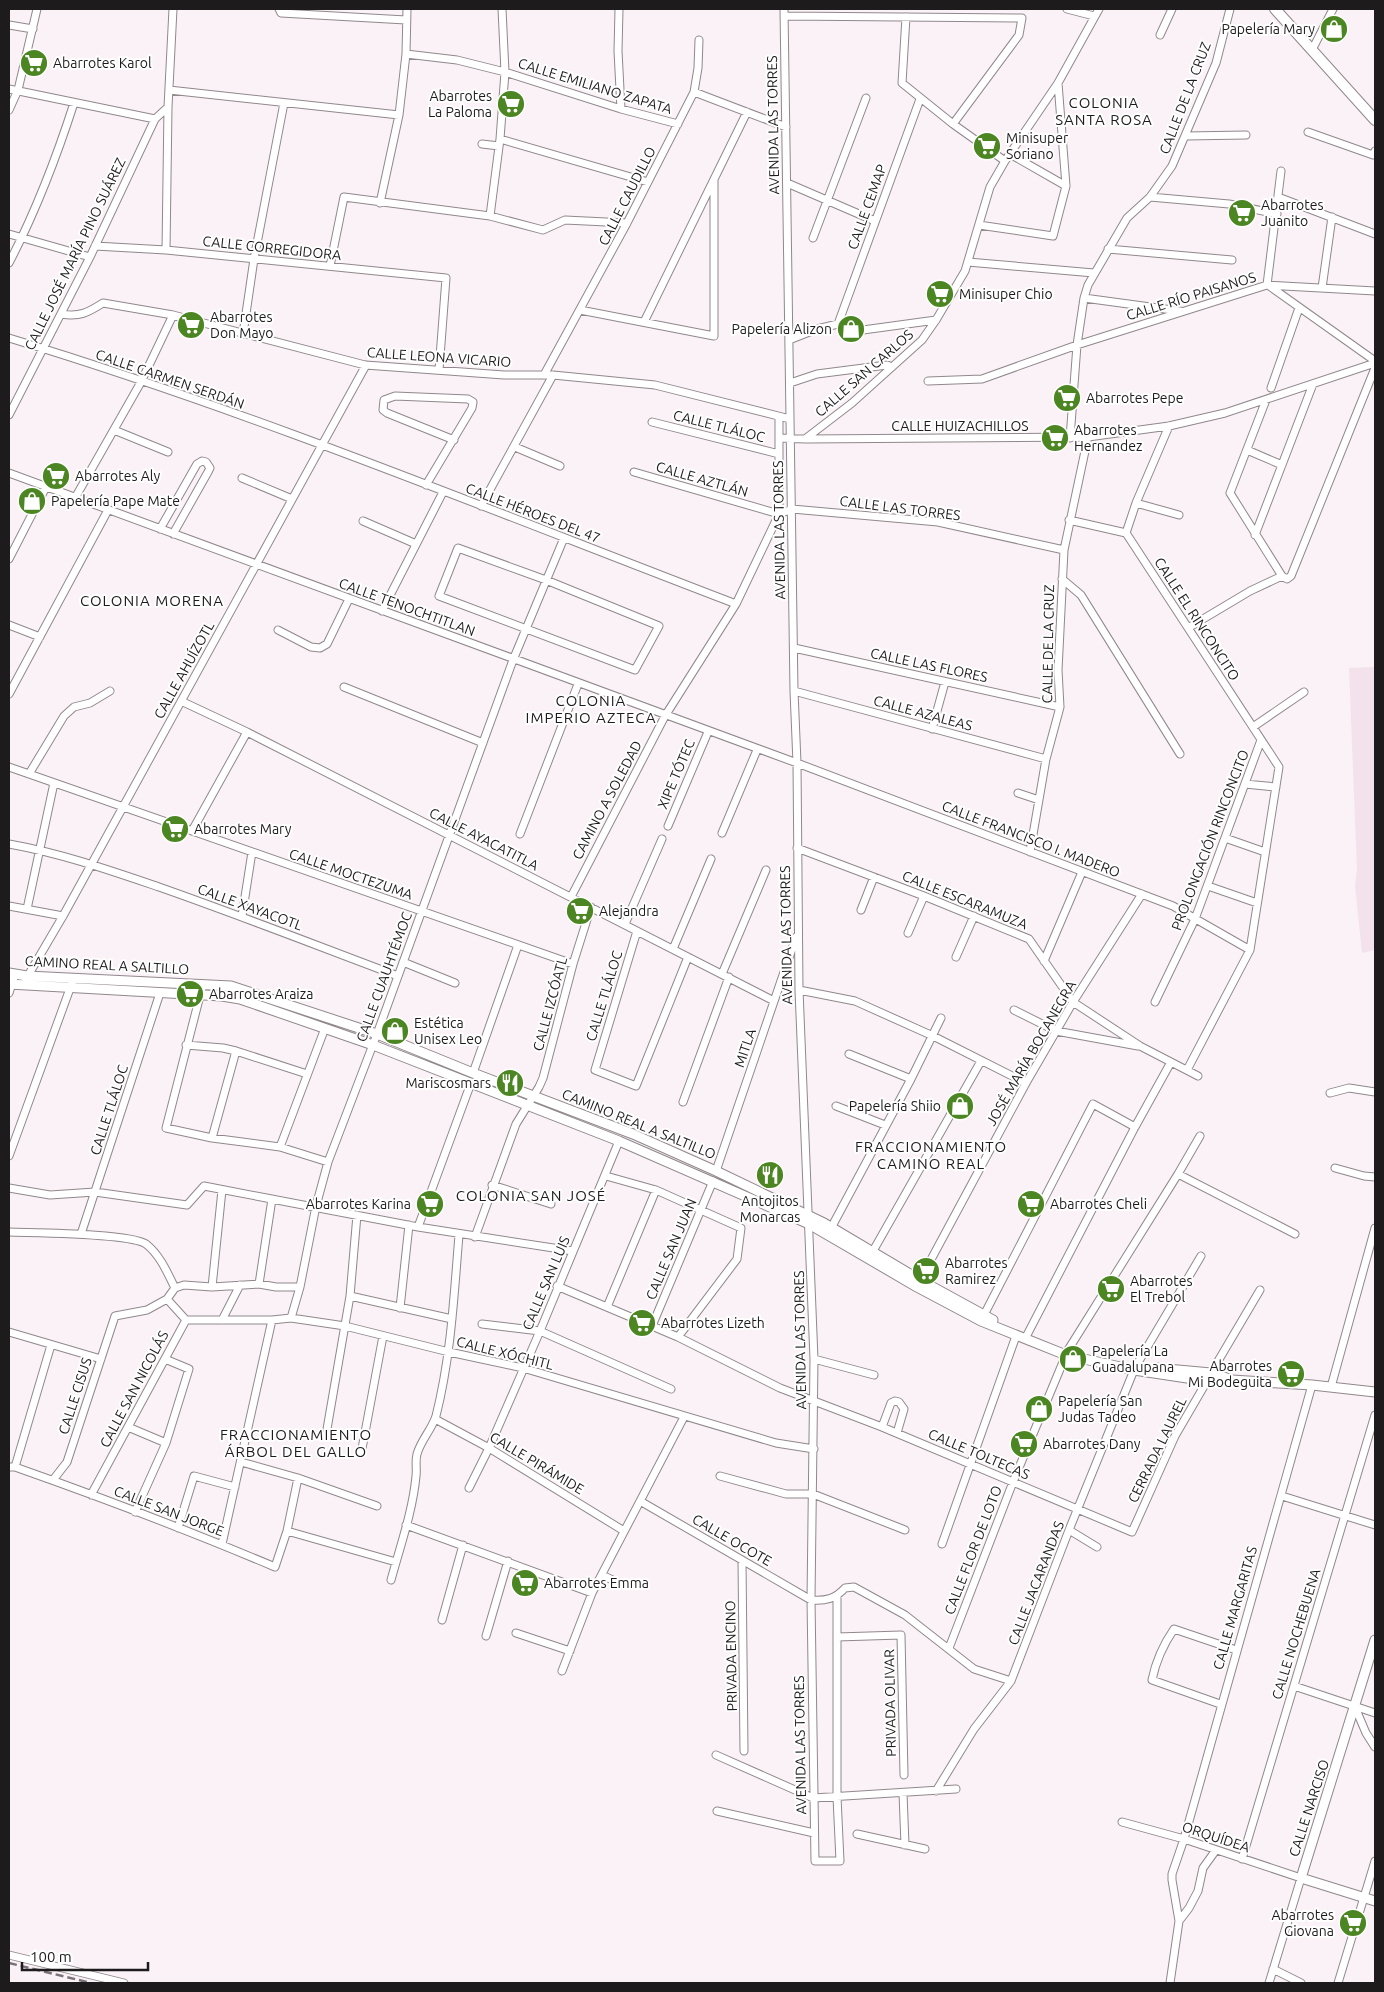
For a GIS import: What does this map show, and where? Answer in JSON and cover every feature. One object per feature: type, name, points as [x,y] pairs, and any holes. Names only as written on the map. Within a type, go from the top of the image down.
[{"type":"main road","points":[[1275,9],[1375,120]]},
{"type":"street","points":[[9,110],[18,90],[37,9]]},
{"type":"street","points":[[280,9],[281,13],[406,20]]},
{"type":"street","points":[[380,203],[399,114],[406,54],[407,9]]},
{"type":"street","points":[[490,216],[505,72],[502,9]]},
{"type":"street","points":[[619,9],[618,51],[622,109]]},
{"type":"street","points":[[1067,9],[1094,16]]},
{"type":"street","name":"CALLE SAN CARLOS","points":[[805,439],[852,403],[922,340],[936,320],[965,271],[990,187],[1005,161],[1058,83],[1099,9]]},
{"type":"street","points":[[1160,35],[1172,9]]},
{"type":"street","name":"CALLE DE LA CRUZ","points":[[1070,438],[1077,345],[1084,298],[1094,273],[1127,218],[1150,198],[1172,166],[1216,63],[1230,9]]},
{"type":"street","points":[[1312,50],[1333,9]]},
{"type":"street","points":[[166,250],[171,10]]},
{"type":"street","points":[[784,13],[1022,18],[1020,35],[953,124]]},
{"type":"street","name":"AVENIDA LAS TORRES","points":[[784,13],[799,990],[814,1359],[811,1600],[815,1861],[840,1861],[837,1796]]},
{"type":"street","points":[[906,17],[902,83],[953,124],[1005,161]]},
{"type":"street","points":[[9,25],[33,29]]},
{"type":"street","name":"CALLE CAUDILLO","points":[[544,375],[627,223],[694,92],[698,68],[699,40]]},
{"type":"street","name":"CALLE EMILIANO ZAPATA","points":[[406,54],[457,60],[505,72],[622,109],[678,124]]},
{"type":"street","points":[[979,225],[1053,236],[1066,186],[1058,83]]},
{"type":"street","points":[[9,89],[74,103],[135,113],[155,119]]},
{"type":"street","points":[[169,90],[284,104],[399,114]]},
{"type":"street","points":[[694,92],[786,127]]},
{"type":"street","points":[[813,238],[866,98]]},
{"type":"street","name":"CALLE CEMAP","points":[[838,324],[920,99]]},
{"type":"street","points":[[9,263],[52,171],[74,103]]},
{"type":"street","points":[[243,334],[254,259],[284,104]]},
{"type":"street","name":"CALLE JOSÉ MARÍA PINO SUÁREZ","points":[[9,415],[90,257],[155,119],[168,107]]},
{"type":"street","points":[[644,322],[747,112]]},
{"type":"street","points":[[1308,132],[1373,155],[1375,151]]},
{"type":"street","points":[[1186,136],[1246,135]]},
{"type":"street","points":[[482,144],[499,143],[648,182]]},
{"type":"street","points":[[1010,154],[1066,186]]},
{"type":"street","points":[[1281,172],[1267,285],[1375,362]]},
{"type":"street","points":[[580,310],[714,336],[714,180]]},
{"type":"street","points":[[787,183],[876,221]]},
{"type":"street","points":[[330,266],[344,197],[490,216],[543,230],[565,220],[627,223]]},
{"type":"street","points":[[1278,197],[1375,234]]},
{"type":"street","points":[[1150,198],[1229,204],[1277,214]]},
{"type":"street","points":[[1322,288],[1332,217]]},
{"type":"street","points":[[9,234],[90,257]]},
{"type":"street","name":"CALLE CORREGIDORA","points":[[95,246],[166,250],[446,278],[439,370]]},
{"type":"street","points":[[1108,249],[1232,260]]},
{"type":"street","points":[[968,262],[1094,273]]},
{"type":"street","name":"CALLE RÍO PAISANOS","points":[[928,381],[982,379],[1077,345],[1267,285],[1375,290]]},
{"type":"street","points":[[1084,298],[1183,311]]},
{"type":"street","name":"CALLE LEONA VICARIO","points":[[61,314],[75,316],[89,312],[103,303],[173,315],[366,365],[504,375],[544,375],[655,385],[790,420]]},
{"type":"street","points":[[1271,388],[1299,308]]},
{"type":"street","points":[[75,498],[141,382],[173,315]]},
{"type":"street","points":[[789,340],[817,329],[838,324],[863,330],[936,320]]},
{"type":"street","name":"CALLE CARMEN SERDÁN","points":[[9,338],[322,445]]},
{"type":"street","name":"CALLE HUIZACHILLOS","points":[[805,439],[1088,437],[1169,426],[1225,414],[1375,362]]},
{"type":"street","points":[[790,384],[817,374],[887,364],[892,367]]},
{"type":"street","name":"CALLE AHUÍZOTL","points":[[24,986],[27,976],[92,864],[366,365]]},
{"type":"street","points":[[1266,400],[1230,493],[1255,535],[1282,576],[1286,579],[1291,576],[1375,368]]},
{"type":"street","points":[[481,506],[553,376]]},
{"type":"street","points":[[1255,535],[1314,384]]},
{"type":"street","points":[[426,485],[454,440],[472,408],[472,402],[468,399],[395,396],[384,400],[383,410],[387,413],[454,440]]},
{"type":"street","points":[[665,716],[736,604],[779,514],[779,417]]},
{"type":"street","name":"CALLE TLÁLOC","points":[[652,422],[779,454]]},
{"type":"street","points":[[1069,520],[1126,533],[1136,503],[1169,426]]},
{"type":"street","points":[[114,430],[168,452]]},
{"type":"street","name":"CALLE DE LA CRUZ","points":[[1030,852],[1046,760],[1060,707],[1058,670],[1064,550],[1088,437]]},
{"type":"street","points":[[779,438],[805,439]]},
{"type":"street","name":"CALLE HÉROES DEL 47","points":[[322,445],[736,604]]},
{"type":"street","points":[[515,447],[560,466]]},
{"type":"street","points":[[1247,450],[1282,465]]},
{"type":"street","points":[[160,529],[197,464],[202,461],[206,462],[210,468],[172,534]]},
{"type":"street","name":"CALLE AZTLÁN","points":[[634,472],[779,514]]},
{"type":"street","name":"CALLE TENOCHTITLAN","points":[[9,473],[708,732],[797,763]]},
{"type":"street","points":[[242,478],[292,499]]},
{"type":"street","points":[[9,559],[46,487]]},
{"type":"street","points":[[382,611],[443,492]]},
{"type":"street","points":[[1136,503],[1180,515]]},
{"type":"street","points":[[779,514],[792,509]]},
{"type":"street","name":"CALLE LAS TORRES","points":[[792,509],[938,522],[1064,550]]},
{"type":"street","points":[[9,694],[108,510]]},
{"type":"street","points":[[363,521],[416,544]]},
{"type":"street","name":"CALLE EL RINCONCITO","points":[[1126,533],[1279,767],[1276,787]]},
{"type":"street","name":"CALLE CUAUHTÉMOC","points":[[291,1318],[300,1287],[316,1206],[328,1162],[373,1045],[513,660],[564,538]]},
{"type":"street","points":[[458,548],[546,580],[659,626],[635,670],[526,630],[439,596],[458,548]]},
{"type":"street","points":[[1188,628],[1250,591],[1282,576]]},
{"type":"street","points":[[1062,579],[1081,595],[1180,754]]},
{"type":"street","points":[[278,630],[311,647],[320,648],[327,644],[349,599]]},
{"type":"street","points":[[9,625],[40,637]]},
{"type":"street","name":"CALLE LAS FLORES","points":[[794,648],[1060,707]]},
{"type":"street","points":[[932,729],[945,682]]},
{"type":"street","points":[[520,834],[578,684]]},
{"type":"street","points":[[344,687],[483,743]]},
{"type":"street","points":[[29,774],[64,716],[74,707],[90,703],[110,691]]},
{"type":"street","name":"CALLE AZALEAS","points":[[794,691],[1046,760]]},
{"type":"street","points":[[1253,726],[1304,692]]},
{"type":"street","name":"CALLE AYACATITLA","points":[[181,701],[247,732],[774,1001]]},
{"type":"street","name":"CAMINO A SOLEDAD","points":[[571,897],[665,716]]},
{"type":"street","points":[[192,831],[247,732]]},
{"type":"street","name":"XIPE TÓTEC","points":[[668,826],[708,732]]},
{"type":"street","name":"PROLONGACIÓN RINCONCITO","points":[[1155,1002],[1195,919],[1261,740]]},
{"type":"street","points":[[722,833],[757,750]]},
{"type":"street","name":"CALLE FRANCISCO I. MADERO","points":[[797,763],[1173,906],[1250,950]]},
{"type":"street","name":"CALLE MOCTEZUMA","points":[[9,767],[573,964]]},
{"type":"street","points":[[27,910],[54,783]]},
{"type":"street","points":[[1187,1070],[1250,950],[1276,787],[1245,784]]},
{"type":"street","points":[[1018,793],[1039,800]]},
{"type":"street","points":[[1225,838],[1265,852]]},
{"type":"street","points":[[625,924],[662,839]]},
{"type":"street","name":"CALLE XAYACOTL","points":[[9,844],[40,849],[92,864],[242,916],[398,976]]},
{"type":"street","name":"CALLE ESCARAMUZA","points":[[797,848],[1029,938],[1073,1002],[1140,1046],[1198,1076]]},
{"type":"street","points":[[242,916],[252,852]]},
{"type":"street","points":[[673,949],[711,859]]},
{"type":"street","points":[[722,974],[766,870]]},
{"type":"street","points":[[1044,961],[1082,872]]},
{"type":"street","points":[[861,910],[874,877]]},
{"type":"street","points":[[1208,886],[1257,902]]},
{"type":"street","name":"JOSÉ MARÍA BOCANEGRA","points":[[920,1280],[1026,1083],[1073,1002],[1142,894]]},
{"type":"street","points":[[908,933],[924,896]]},
{"type":"street","points":[[9,906],[63,916]]},
{"type":"street","name":"CALLE IZCÓATL","points":[[475,1238],[492,1185],[516,1124],[543,1078],[573,964],[591,907]]},
{"type":"street","points":[[956,957],[974,916]]},
{"type":"street","name":"CALLE TLÁLOC","points":[[637,931],[595,1070],[636,1086],[688,957]]},
{"type":"street","name":"MITLA","points":[[716,1171],[798,932]]},
{"type":"street","points":[[418,1227],[518,945]]},
{"type":"street","points":[[403,962],[455,983]]},
{"type":"street","points":[[10,987],[12,974]]},
{"type":"street","name":"CAMINO REAL A SALTILLO","points":[[12,974],[231,986],[377,1034],[527,1106],[619,1141],[829,1231],[872,1251],[984,1315],[1067,1353]]},
{"type":"street","points":[[683,1102],[729,977]]},
{"type":"street","points":[[9,1156],[74,978]]},
{"type":"street","points":[[202,984],[166,1128],[212,1138],[280,1147],[328,1162]]},
{"type":"street","name":"CAMINO REAL A SALTILLO","points":[[10,987],[24,986],[200,995],[240,999],[472,1078],[533,1096],[633,1134],[808,1214],[829,1231],[917,1287],[1016,1336],[1067,1353],[1135,1368],[1232,1380],[1331,1386],[1375,1392]]},
{"type":"street","points":[[799,990],[855,1001],[932,1036],[1026,1083]]},
{"type":"street","name":"CALLE TLÁLOC","points":[[81,1234],[160,993]]},
{"type":"street","points":[[1014,1010],[1056,1031],[1140,1046]]},
{"type":"street","points":[[829,1231],[911,1079],[941,1018]]},
{"type":"street","points":[[280,1147],[326,1028]]},
{"type":"street","points":[[186,1045],[236,1051],[307,1074]]},
{"type":"street","points":[[212,1138],[236,1051]]},
{"type":"street","points":[[849,1054],[911,1079]]},
{"type":"street","points":[[872,1251],[981,1061]]},
{"type":"street","points":[[1027,1335],[1171,1062]]},
{"type":"street","points":[[1330,1094],[1349,1088],[1375,1092]]},
{"type":"street","points":[[984,1315],[1093,1104],[1136,1127]]},
{"type":"street","points":[[836,1106],[885,1125]]},
{"type":"street","name":"CALLE FLOR DE LOTO","points":[[949,1648],[1013,1482],[1067,1353],[1200,1136]]},
{"type":"street","name":"CALLE SAN LUIS","points":[[469,1488],[489,1448],[540,1331],[557,1286],[606,1176],[619,1141]]},
{"type":"street","points":[[1334,1168],[1375,1177]]},
{"type":"street","points":[[1178,1174],[1295,1234]]},
{"type":"street","points":[[606,1176],[656,1190],[741,1228],[737,1259],[678,1337]]},
{"type":"street","name":"CALLE SAN JUAN","points":[[652,1326],[713,1181]]},
{"type":"street","points":[[492,1185],[551,1204]]},
{"type":"street","points":[[9,1188],[50,1196],[95,1192],[187,1205],[204,1186],[475,1238],[573,1251]]},
{"type":"street","points":[[212,1287],[222,1190]]},
{"type":"street","points":[[607,1307],[656,1190]]},
{"type":"street","points":[[259,1284],[272,1199]]},
{"type":"street","points":[[327,1429],[350,1296],[357,1215]]},
{"type":"street","points":[[400,1308],[408,1225]]},
{"type":"street","points":[[1331,1386],[1375,1228]]},
{"type":"street","points":[[9,1232],[81,1234],[139,1240],[145,1243],[159,1257],[175,1288]]},
{"type":"street","points":[[391,1580],[417,1475],[415,1463],[418,1451],[422,1440],[435,1419],[449,1352],[459,1235]]},
{"type":"street","name":"CALLE JACARANDAS","points":[[936,1791],[974,1729],[1012,1681],[1069,1530],[1135,1368],[1201,1256]]},
{"type":"street","points":[[186,1320],[167,1298],[175,1288],[184,1285],[212,1287],[259,1284],[276,1287],[300,1287]]},
{"type":"street","points":[[222,1320],[240,1285]]},
{"type":"street","name":"CALLE TOLTECAS","points":[[557,1286],[678,1337],[780,1388],[897,1433],[1132,1532]]},
{"type":"street","name":"CERRADA LAUREL","points":[[1132,1532],[1175,1436],[1260,1290]]},
{"type":"street","points":[[350,1296],[452,1319]]},
{"type":"street","name":"CALLE CISUS","points":[[53,1480],[67,1462],[114,1316],[147,1310],[167,1298]]},
{"type":"street","name":"CALLE XÓCHITL","points":[[186,1320],[272,1320],[291,1318],[345,1326],[523,1368],[776,1443],[814,1449]]},
{"type":"street","name":"CALLE SAN NICOLÁS","points":[[91,1495],[186,1320]]},
{"type":"street","points":[[222,1544],[272,1320]]},
{"type":"street","points":[[482,1324],[540,1331],[671,1389]]},
{"type":"street","points":[[9,1332],[101,1359]]},
{"type":"street","points":[[361,1454],[383,1336]]},
{"type":"street","points":[[942,1544],[1016,1336]]},
{"type":"street","points":[[12,1467],[51,1345]]},
{"type":"street","points":[[135,1512],[166,1443],[189,1369],[165,1359]]},
{"type":"street","points":[[814,1359],[874,1375]]},
{"type":"street","name":"CALLE MARGARITAS","points":[[1179,1921],[1172,1880],[1174,1866],[1184,1839],[1220,1704],[1282,1496],[1312,1385]]},
{"type":"street","points":[[882,1427],[891,1404],[899,1402],[904,1409],[897,1433]]},
{"type":"street","name":"CALLE NOCHEBUENA","points":[[1242,1859],[1375,1415]]},
{"type":"street","points":[[562,1671],[592,1593],[684,1417]]},
{"type":"street","name":"CALLE PIRÁMIDE","points":[[435,1419],[489,1448],[624,1531]]},
{"type":"street","points":[[128,1427],[166,1443]]},
{"type":"street","points":[[241,1462],[298,1478],[377,1506]]},
{"type":"street","name":"CALLE SAN JORGE","points":[[12,1467],[53,1480],[222,1544],[276,1567],[287,1532]]},
{"type":"street","points":[[178,1528],[194,1476],[235,1487]]},
{"type":"street","points":[[720,1476],[786,1494],[813,1494],[905,1530]]},
{"type":"street","points":[[298,1478],[287,1532],[396,1562]]},
{"type":"street","points":[[1282,1496],[1375,1525]]},
{"type":"street","name":"CALLE OCOTE","points":[[640,1501],[811,1600]]},
{"type":"street","points":[[406,1525],[592,1593]]},
{"type":"street","points":[[1069,1530],[1097,1547]]},
{"type":"street","points":[[442,1620],[463,1545]]},
{"type":"street","points":[[486,1636],[508,1561]]},
{"type":"street","name":"PRIVADA ENCINO","points":[[742,1561],[744,1751]]},
{"type":"street","points":[[602,1574],[623,1585]]},
{"type":"street","points":[[811,1600],[824,1601],[837,1596],[845,1588],[854,1587],[906,1615],[974,1669],[1012,1681]]},
{"type":"street","points":[[837,1596],[837,1796]]},
{"type":"street","points":[[1220,1704],[1152,1680],[1155,1663],[1174,1628],[1236,1650]]},
{"type":"street","points":[[516,1633],[570,1651]]},
{"type":"street","name":"PRIVADA OLIVAR","points":[[838,1637],[901,1635],[904,1775]]},
{"type":"street","name":"CALLE NARCISO","points":[[1269,1983],[1356,1707],[1375,1640]]},
{"type":"street","points":[[1294,1686],[1375,1712]]},
{"type":"street","points":[[1356,1707],[1366,1732],[1375,1746]]},
{"type":"street","points":[[716,1754],[813,1798],[956,1790]]},
{"type":"street","points":[[903,1793],[906,1845]]},
{"type":"street","points":[[717,1811],[814,1833]]},
{"type":"street","name":"ORQUÍDEA","points":[[1122,1822],[1184,1839],[1302,1878]]},
{"type":"street","points":[[857,1834],[925,1849]]},
{"type":"street","points":[[1170,1983],[1179,1921],[1198,1891],[1203,1868],[1216,1850]]},
{"type":"street","points":[[1338,1983],[1375,1861]]},
{"type":"street","points":[[1302,1878],[1375,1901]]},
{"type":"street","points":[[9,1955],[124,1983]]},
{"type":"street","points":[[1273,1969],[1301,1983]]},
{"type":"shaded area","points":[[1375,667],[1375,950],[1362,953],[1355,886],[1357,870],[1349,668]]},
{"type":"railway","points":[[9,1963],[91,1983]]},
{"type":"place","name":"Papelería Mary","points":[[1334,29]]},
{"type":"place","name":"Abarrotes Karol","points":[[34,63]]},
{"type":"place","name":"Abarrotes La Paloma","points":[[511,104]]},
{"type":"place","name":"Minisuper Soriano","points":[[987,146]]},
{"type":"place","name":"Abarrotes Juanito","points":[[1242,213]]},
{"type":"place","name":"Minisuper Chio","points":[[940,294]]},
{"type":"place","name":"Abarrotes Don Mayo","points":[[191,325]]},
{"type":"place","name":"Papelería Alizon","points":[[851,329]]},
{"type":"place","name":"Abarrotes Pepe","points":[[1067,398]]},
{"type":"place","name":"Abarrotes Hernandez","points":[[1055,438]]},
{"type":"place","name":"Abarrotes Aly","points":[[56,476]]},
{"type":"place","name":"Papelería Pape Mate","points":[[32,501]]},
{"type":"place","name":"Abarrotes Mary","points":[[175,829]]},
{"type":"place","name":"Alejandra","points":[[580,911]]},
{"type":"place","name":"Abarrotes Araiza","points":[[190,994]]},
{"type":"place","name":"Estética Unisex Leo","points":[[395,1031]]},
{"type":"place","name":"Mariscosmars","points":[[510,1083]]},
{"type":"place","name":"Papelería Shiio","points":[[960,1106]]},
{"type":"place","name":"Antojitos Monarcas","points":[[770,1175]]},
{"type":"place","name":"Abarrotes Karina","points":[[430,1204]]},
{"type":"place","name":"Abarrotes Cheli","points":[[1031,1204]]},
{"type":"place","name":"Abarrotes Ramirez","points":[[926,1271]]},
{"type":"place","name":"Abarrotes El Trebol","points":[[1111,1289]]},
{"type":"place","name":"Abarrotes Lizeth","points":[[642,1323]]},
{"type":"place","name":"Papelería La Guadalupana","points":[[1073,1359]]},
{"type":"place","name":"Abarrotes Mi Bodeguita","points":[[1291,1374]]},
{"type":"place","name":"Papelería San Judas Tadeo","points":[[1039,1409]]},
{"type":"place","name":"Abarrotes Dany","points":[[1024,1444]]},
{"type":"place","name":"Abarrotes Emma","points":[[525,1583]]},
{"type":"place","name":"Abarrotes Giovana","points":[[1353,1923]]},
{"type":"district","name":"COLONIA SANTA ROSA","points":[[1104,110]]},
{"type":"district","name":"COLONIA MORENA","points":[[152,600]]},
{"type":"district","name":"COLONIA IMPERIO AZTECA","points":[[591,708]]},
{"type":"district","name":"FRACCIONAMIENTO CAMINO REAL","points":[[931,1154]]},
{"type":"district","name":"COLONIA SAN JOSÉ","points":[[531,1195]]},
{"type":"district","name":"FRACCIONAMIENTO ÁRBOL DEL GALLO","points":[[296,1442]]}]
